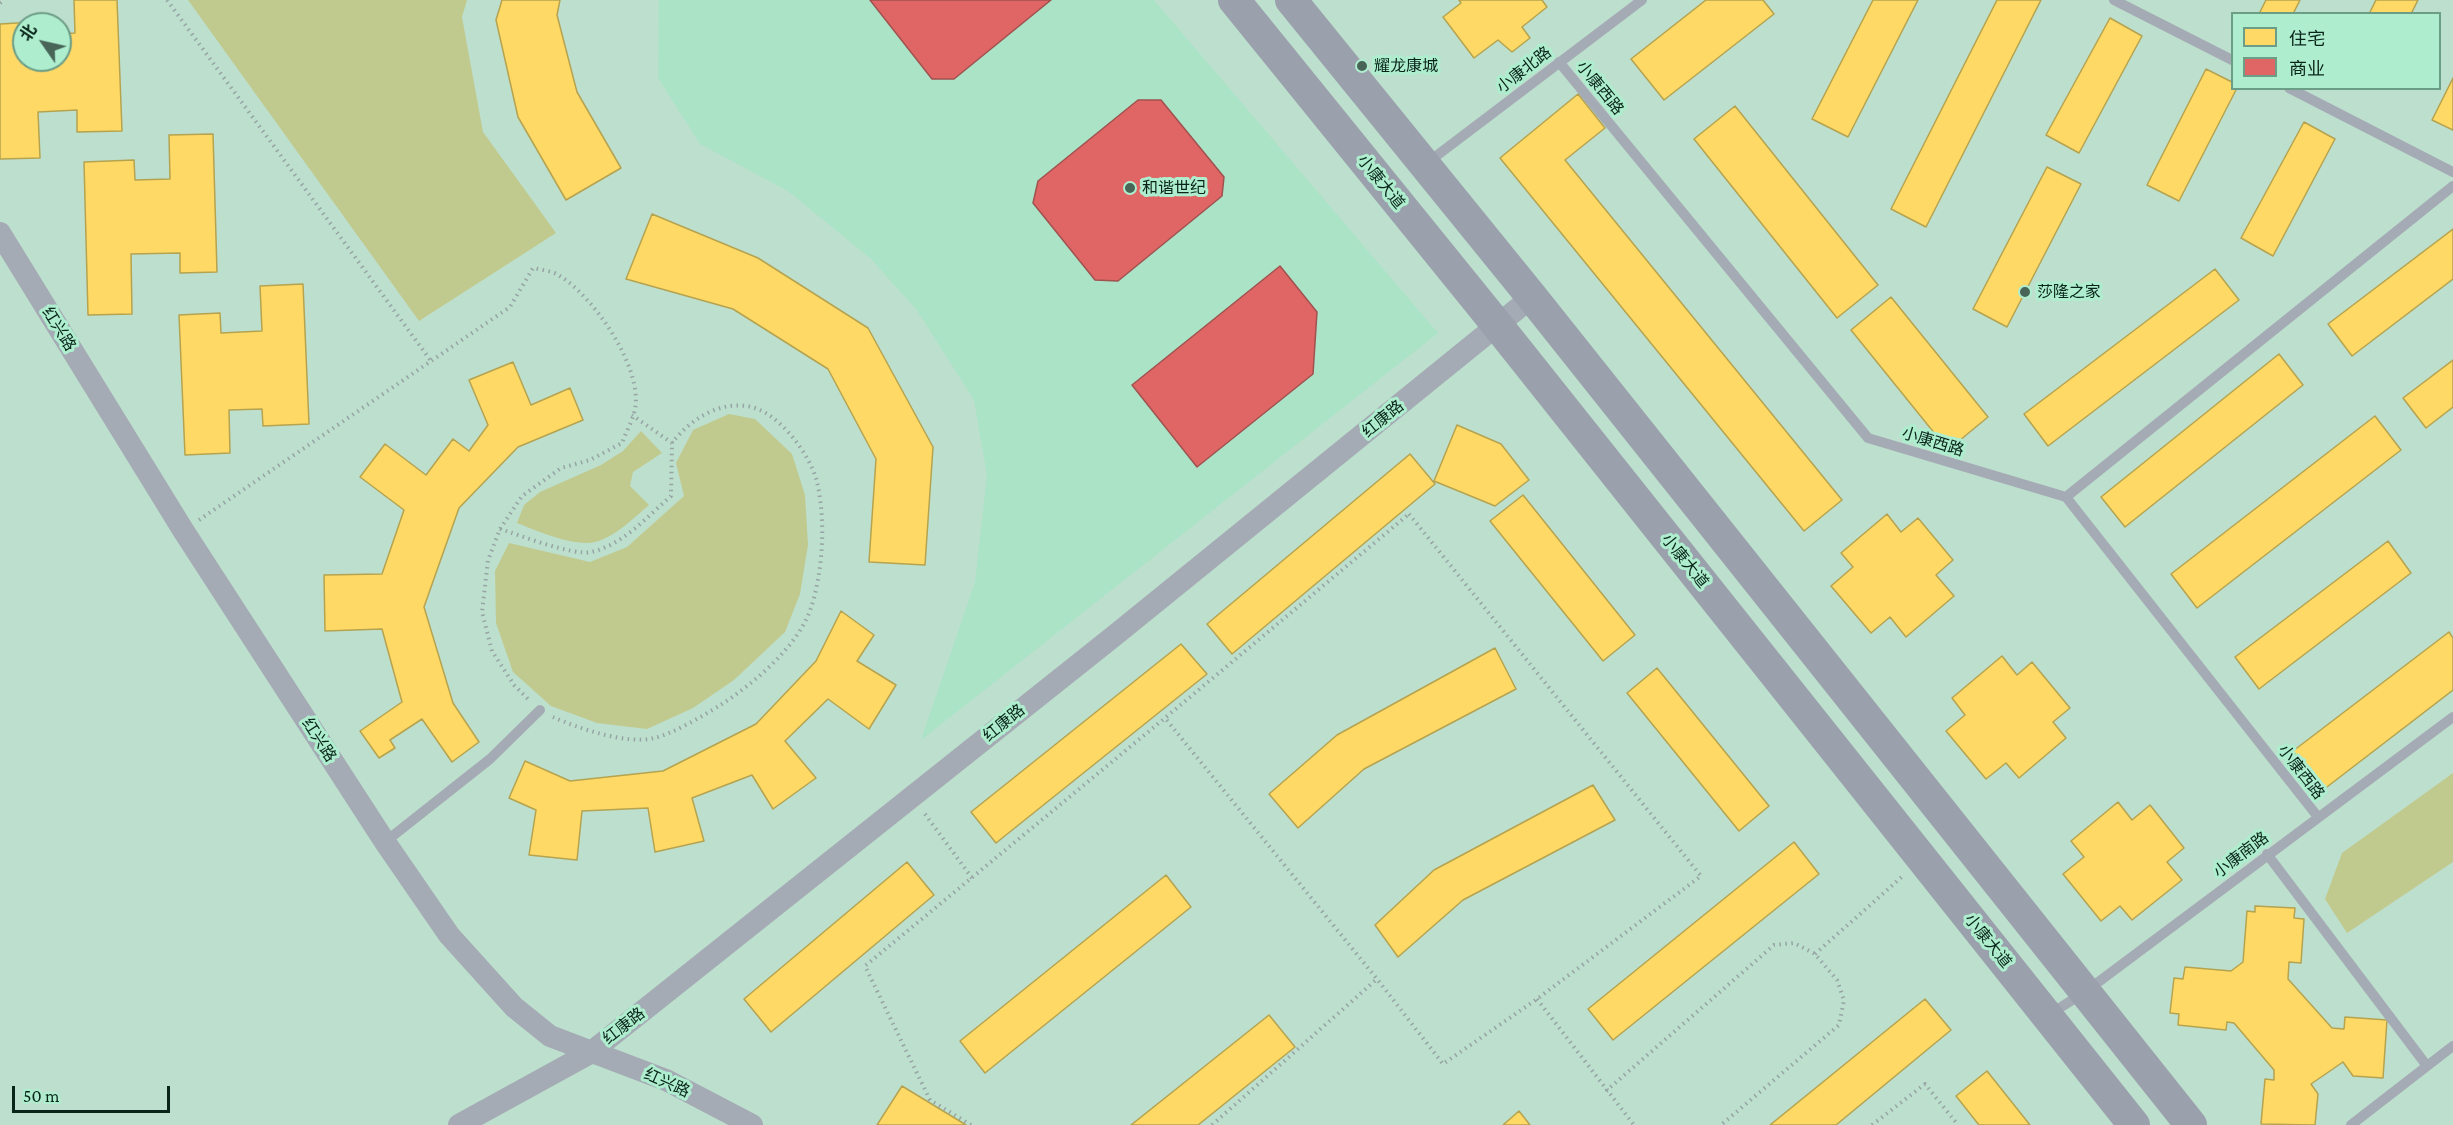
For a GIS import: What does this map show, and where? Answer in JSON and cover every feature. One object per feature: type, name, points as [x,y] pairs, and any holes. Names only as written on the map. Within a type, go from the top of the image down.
[{"type":"main road","name":"小康大道","points":[[1234,0],[1498,326],[2134,1125]]},
{"type":"main road","points":[[1291,0],[1532,297],[2191,1125]]},
{"type":"street","name":"红兴路","points":[[0,233],[183,530],[385,842],[449,935],[514,1007],[550,1036],[666,1080],[752,1125]]},
{"type":"street","name":"红康路","points":[[459,1125],[590,1053],[912,797],[1532,297]]},
{"type":"lane","name":"小康北路","points":[[1425,165],[1642,0]]},
{"type":"lane","points":[[2115,0],[2231,59]]},
{"type":"lane","name":"小康西路","points":[[1559,62],[1868,438],[2066,497],[2318,817]]},
{"type":"lane","points":[[2293,90],[2453,172]]},
{"type":"lane","points":[[2066,497],[2453,186]]},
{"type":"lane","points":[[385,842],[490,759],[540,710]]},
{"type":"lane","name":"小康南路","points":[[2047,1015],[2085,992],[2453,717]]},
{"type":"lane","points":[[2267,854],[2427,1066]]},
{"type":"lane","points":[[2351,1125],[2453,1046]]},
{"type":"path","points":[[0,3],[4,0]]},
{"type":"path","points":[[167,0],[431,361]]},
{"type":"path","points":[[183,530],[510,307],[533,268],[559,275],[585,296],[608,328],[633,372],[635,408],[622,443],[590,460],[561,468],[522,496],[500,528],[488,560],[482,612],[492,651],[514,686],[540,710],[568,724],[613,737],[653,739],[707,713],[750,686],[786,649],[810,609],[819,564],[822,528],[817,482],[801,446],[773,419],[747,406],[716,409],[686,426],[672,443],[672,496],[624,537],[589,553],[544,543],[500,528]]},
{"type":"path","points":[[632,416],[672,443]]},
{"type":"path","points":[[971,1125],[930,1100],[866,966],[1409,514],[1701,876],[1536,999],[1443,1064],[1165,718]]},
{"type":"path","points":[[912,797],[972,878]]},
{"type":"path","points":[[1815,954],[1922,858]]},
{"type":"path","points":[[1606,1091],[1774,945],[1794,943],[1815,954],[1837,980],[1844,1000],[1839,1025],[1721,1125]]},
{"type":"path","points":[[1212,1125],[1377,979]]},
{"type":"path","points":[[1536,999],[1634,1125]]},
{"type":"path","points":[[1872,1125],[1925,1084],[1958,1125]]},
{"type":"shaded area","points":[[188,0],[467,0],[462,17],[483,132],[556,233],[419,321]]},
{"type":"shaded area","points":[[659,0],[1154,0],[1438,333],[921,740],[975,582],[987,475],[974,400],[916,309],[871,259],[788,191],[700,144],[658,78]]},
{"type":"shaded area","points":[[729,414],[755,419],[792,454],[805,495],[808,545],[800,594],[785,632],[734,680],[693,708],[647,729],[597,723],[551,706],[513,672],[496,623],[495,571],[509,543],[590,562],[627,547],[684,496],[676,463],[693,430]]},
{"type":"shaded area","points":[[641,431],[662,453],[633,472],[630,486],[649,505],[624,527],[602,540],[586,543],[556,537],[517,523],[524,505],[540,492],[601,465],[623,451]]},
{"type":"shaded area","points":[[2453,773],[2453,862],[2347,933],[2325,899],[2342,853]]},
{"type":"building: 住宅","points":[[74,0],[117,0],[122,131],[77,132],[77,110],[38,112],[40,158],[0,159],[0,24],[12,23],[12,72],[72,72],[72,33],[75,33]]},
{"type":"building: 住宅","points":[[502,0],[560,0],[557,15],[577,92],[621,168],[566,200],[518,117],[496,20]]},
{"type":"building: 住宅","points":[[1459,0],[1542,0],[1547,7],[1522,27],[1530,38],[1512,52],[1498,40],[1474,58],[1443,17],[1461,3]]},
{"type":"building: 住宅","points":[[1706,0],[1763,0],[1774,14],[1664,100],[1631,59]]},
{"type":"building: 住宅","points":[[1873,0],[1918,0],[1848,137],[1812,119]]},
{"type":"building: 住宅","points":[[1997,0],[2041,0],[1926,227],[1891,209]]},
{"type":"building: 住宅","points":[[2266,0],[2300,0],[2294,12],[2260,12]]},
{"type":"building: 住宅","points":[[2376,0],[2418,0],[2412,12],[2370,12]]},
{"type":"building: 住宅","points":[[2110,18],[2142,36],[2079,153],[2046,135]]},
{"type":"building: 住宅","points":[[2206,69],[2231,82],[2231,90],[2236,90],[2179,201],[2147,185]]},
{"type":"building: 住宅","points":[[2453,78],[2453,130],[2432,120]]},
{"type":"building: 住宅","points":[[1578,94],[1605,128],[1565,160],[1842,500],[1804,531],[1500,158]]},
{"type":"building: 住宅","points":[[1735,106],[1878,285],[1837,318],[1694,139]]},
{"type":"building: 住宅","points":[[2304,122],[2335,139],[2273,256],[2241,238]]},
{"type":"building: 住宅","points":[[213,134],[217,272],[180,273],[180,253],[131,254],[132,314],[88,315],[84,162],[134,160],[135,180],[170,179],[169,135]]},
{"type":"building: 住宅","points":[[2047,167],[2081,184],[2007,327],[1973,309]]},
{"type":"building: 住宅","points":[[652,214],[758,258],[868,328],[933,447],[925,565],[869,562],[876,459],[828,369],[733,309],[626,279]]},
{"type":"building: 住宅","points":[[2453,229],[2453,279],[2352,356],[2328,324]]},
{"type":"building: 住宅","points":[[2215,269],[2239,300],[2048,446],[2024,414]]},
{"type":"building: 住宅","points":[[303,284],[309,424],[263,426],[262,409],[229,410],[230,453],[185,455],[179,315],[220,313],[221,333],[262,331],[260,286]]},
{"type":"building: 住宅","points":[[1891,297],[1988,417],[1948,450],[1851,330]]},
{"type":"building: 住宅","points":[[2279,354],[2303,385],[2125,527],[2101,497]]},
{"type":"building: 住宅","points":[[2453,360],[2453,407],[2426,428],[2403,398]]},
{"type":"building: 住宅","points":[[513,362],[531,405],[570,388],[583,420],[518,447],[459,508],[424,607],[453,703],[479,742],[452,762],[422,719],[390,740],[395,748],[379,758],[360,731],[402,702],[382,629],[325,631],[324,575],[382,574],[404,510],[360,477],[385,444],[426,475],[453,439],[469,451],[488,425],[469,380]]},
{"type":"building: 住宅","points":[[2375,416],[2401,450],[2197,608],[2171,574]]},
{"type":"building: 住宅","points":[[1457,425],[1501,444],[1529,480],[1495,506],[1434,481]]},
{"type":"building: 住宅","points":[[1410,454],[1435,484],[1232,654],[1207,624]]},
{"type":"building: 住宅","points":[[1523,495],[1635,635],[1603,661],[1490,521]]},
{"type":"building: 住宅","points":[[1887,514],[1901,532],[1918,518],[1953,560],[1936,575],[1954,596],[1906,637],[1890,617],[1871,633],[1831,586],[1853,567],[1841,553]]},
{"type":"building: 住宅","points":[[2388,541],[2411,573],[2259,689],[2235,657]]},
{"type":"building: 住宅","points":[[841,611],[874,635],[857,661],[896,685],[869,729],[828,699],[785,741],[816,778],[773,809],[752,775],[692,798],[704,841],[655,852],[648,808],[582,811],[577,860],[529,855],[536,810],[509,798],[525,761],[570,781],[663,771],[756,724],[816,661]]},
{"type":"building: 住宅","points":[[2449,632],[2453,638],[2453,690],[2323,790],[2293,751]]},
{"type":"building: 住宅","points":[[1181,644],[1207,674],[996,843],[971,812]]},
{"type":"building: 住宅","points":[[1495,648],[1516,689],[1364,769],[1298,828],[1269,794],[1337,735]]},
{"type":"building: 住宅","points":[[2002,656],[2017,675],[2032,662],[2070,708],[2053,722],[2066,738],[2019,778],[2006,763],[1986,779],[1946,731],[1965,715],[1952,698]]},
{"type":"building: 住宅","points":[[1657,668],[1769,806],[1739,831],[1627,693]]},
{"type":"building: 住宅","points":[[1593,785],[1615,820],[1463,900],[1398,957],[1375,925],[1434,870]]},
{"type":"building: 住宅","points":[[2118,802],[2132,820],[2150,805],[2184,848],[2167,862],[2182,880],[2132,920],[2120,906],[2101,921],[2063,874],[2084,857],[2071,841]]},
{"type":"building: 住宅","points":[[1794,842],[1819,874],[1613,1040],[1588,1009]]},
{"type":"building: 住宅","points":[[907,862],[934,895],[771,1032],[744,999]]},
{"type":"building: 住宅","points":[[1166,875],[1191,907],[985,1073],[960,1041]]},
{"type":"building: 住宅","points":[[2255,906],[2295,908],[2294,918],[2304,919],[2301,963],[2289,962],[2288,979],[2332,1028],[2344,1029],[2345,1017],[2387,1020],[2383,1078],[2353,1076],[2343,1062],[2311,1084],[2318,1094],[2315,1125],[2261,1124],[2265,1079],[2274,1080],[2274,1070],[2234,1023],[2227,1022],[2226,1030],[2178,1025],[2179,1014],[2170,1013],[2174,978],[2183,979],[2185,967],[2231,971],[2243,962],[2247,911],[2255,912]]},
{"type":"building: 住宅","points":[[1925,999],[1951,1030],[1836,1125],[1770,1125]]},
{"type":"building: 住宅","points":[[1269,1015],[1295,1047],[1198,1125],[1131,1125]]},
{"type":"building: 住宅","points":[[1987,1071],[2030,1125],[1979,1125],[1956,1096]]},
{"type":"building: 住宅","points":[[902,1086],[966,1125],[877,1125]]},
{"type":"building: 住宅","points":[[1519,1111],[1530,1125],[1503,1125]]},
{"type":"building: 商业","points":[[870,0],[1051,0],[954,79],[932,79]]},
{"type":"building: 商业","name":"和谐世纪","points":[[1138,100],[1161,100],[1224,177],[1222,196],[1118,281],[1095,280],[1033,203],[1038,181]]},
{"type":"building: 商业","points":[[1280,266],[1317,312],[1313,374],[1197,467],[1132,385]]},
{"type":"place","name":"耀龙康城","points":[[1362,66]]},
{"type":"place","name":"和谐世纪","points":[[1130,188]]},
{"type":"place","name":"莎隆之家","points":[[2025,292]]}]
